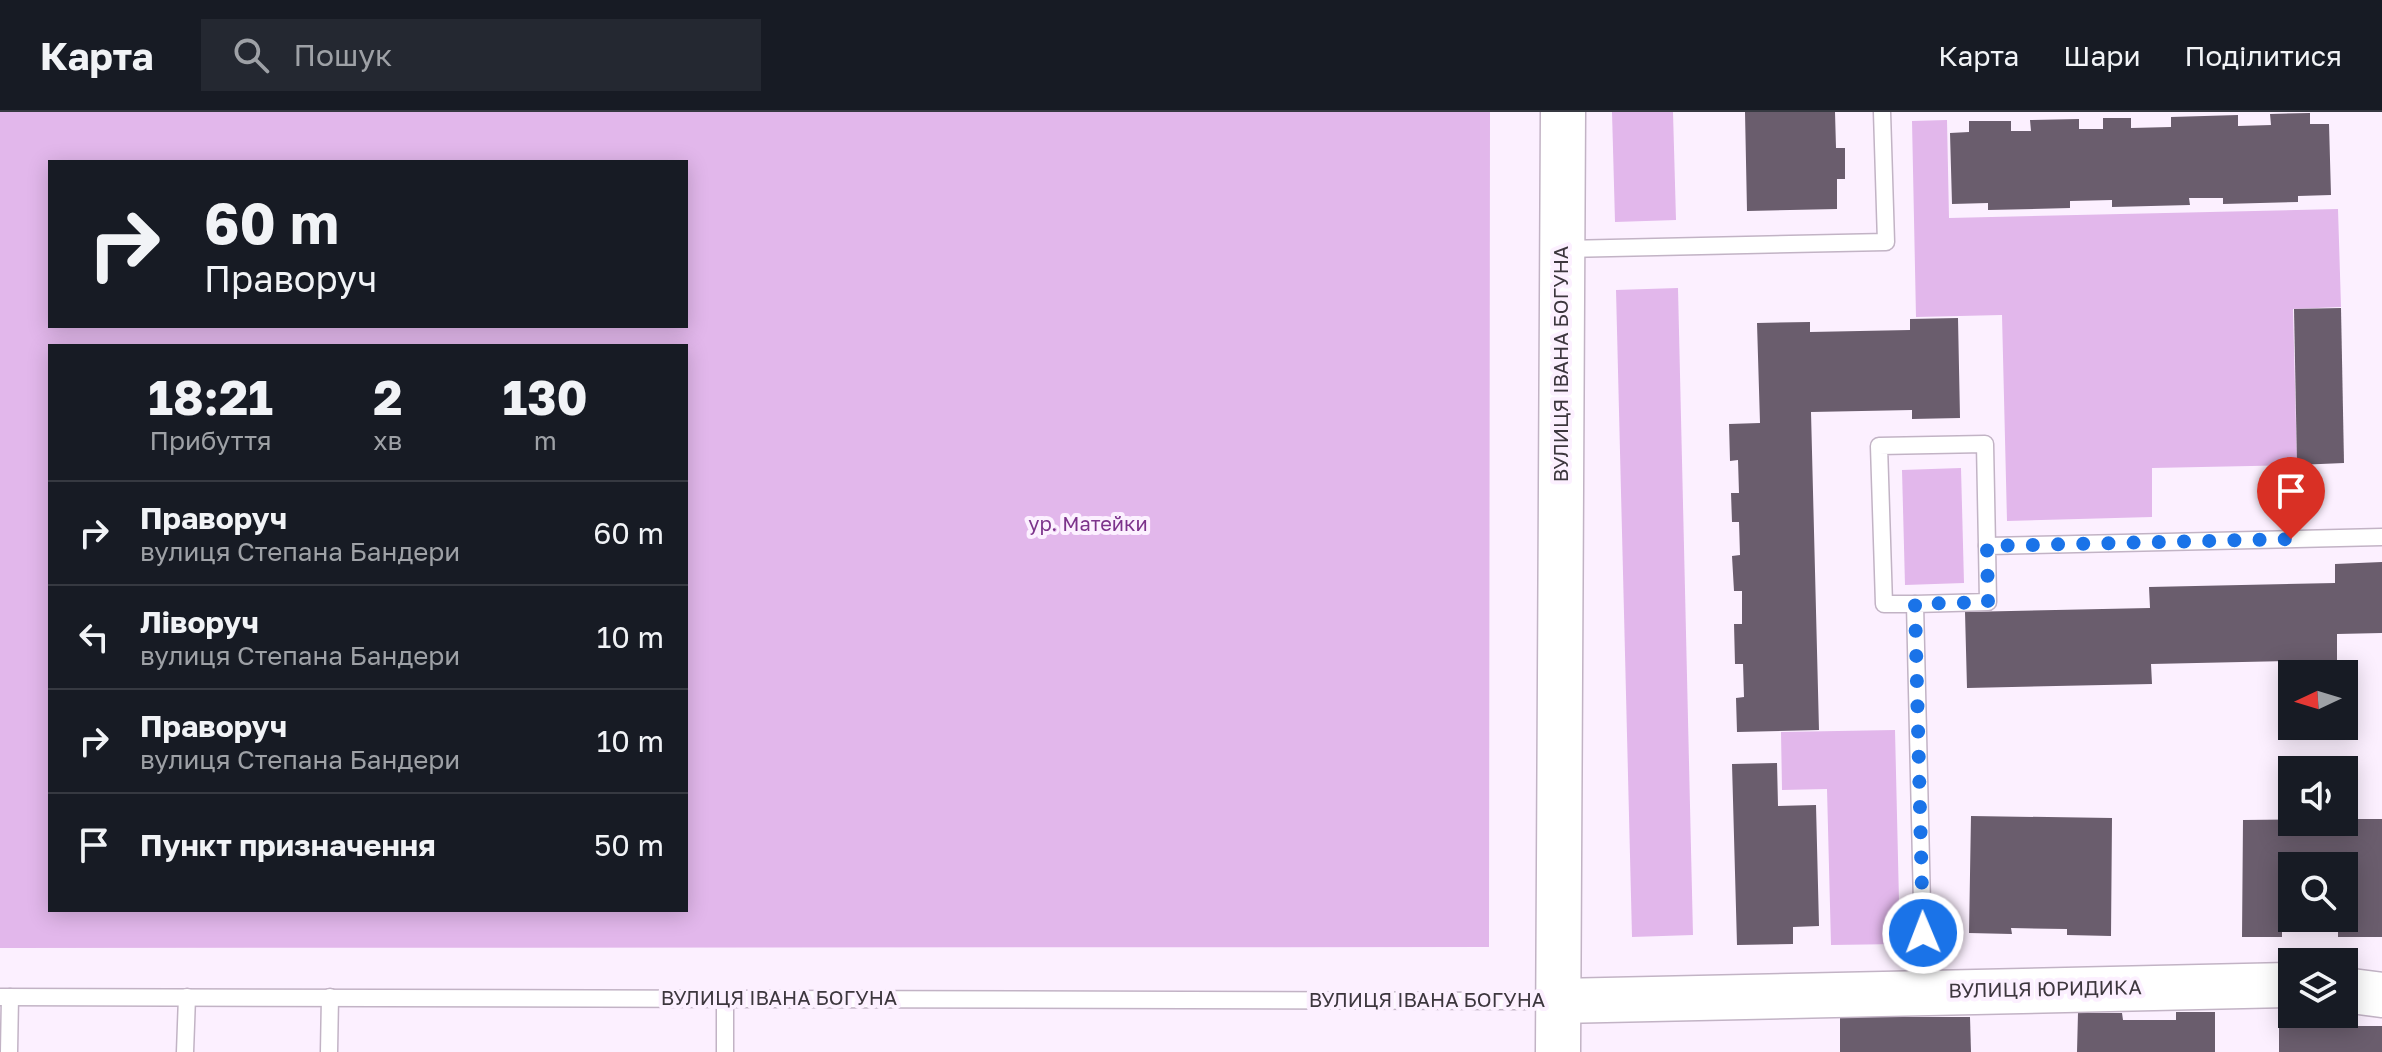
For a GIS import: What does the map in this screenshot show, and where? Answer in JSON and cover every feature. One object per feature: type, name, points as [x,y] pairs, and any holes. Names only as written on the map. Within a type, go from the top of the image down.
[{"type":"main road","name":"ВУЛИЦЯ ІВАНА БОГУНА","points":[[1558,1052],[1563,112]]},
{"type":"main road","name":"ВУЛИЦЯ ЮРИДИКА","points":[[1559,1001],[2278,985]]},
{"type":"main road","points":[[2358,992],[2382,995]]},
{"type":"lane","points":[[1562,249],[1886,242],[1882,112]]},
{"type":"lane","points":[[1985,444],[1988,602],[1915,604],[1884,604],[1879,446],[1985,444]]},
{"type":"lane","points":[[1987,546],[2382,537]]},
{"type":"lane","points":[[1915,604],[1924,991]]},
{"type":"lane","points":[[5,997],[9,1052]]},
{"type":"lane","name":"ВУЛИЦЯ ІВАНА БОГУНА","points":[[5,997],[1559,1001]]},
{"type":"lane","points":[[185,1052],[187,997]]},
{"type":"lane","points":[[329,1052],[330,997]]},
{"type":"lane","points":[[725,998],[725,1052]]},
{"type":"green space","name":"ур. Матейки","points":[[0,112],[1490,112],[1489,947],[0,948]]},
{"type":"green space","points":[[1612,112],[1673,112],[1676,220],[1615,222]]},
{"type":"green space","points":[[1947,120],[1949,218],[2338,209],[2341,307],[2293,309],[2297,465],[2152,468],[2152,517],[2007,521],[2002,315],[1916,317],[1912,121]]},
{"type":"green space","points":[[1678,288],[1693,935],[1632,937],[1616,290]]},
{"type":"green space","points":[[1961,468],[1964,583],[1905,585],[1902,470]]},
{"type":"green space","points":[[1895,730],[1900,944],[1831,945],[1827,789],[1782,790],[1781,732]]},
{"type":"building","points":[[1745,112],[1835,112],[1836,148],[1845,148],[1845,179],[1837,179],[1837,209],[1747,211]]},
{"type":"building","points":[[2310,113],[2310,124],[2329,124],[2331,195],[2298,196],[2298,202],[2223,204],[2223,198],[2189,198],[2190,205],[2112,207],[2112,200],[2070,201],[2070,208],[1988,210],[1988,203],[1952,204],[1950,133],[1969,132],[1969,121],[2011,121],[2011,131],[2031,131],[2030,120],[2079,119],[2079,129],[2103,129],[2103,118],[2131,118],[2131,128],[2171,127],[2171,117],[2238,115],[2238,126],[2271,125],[2270,114]]},
{"type":"building","points":[[2341,308],[2344,463],[2297,465],[2294,309]]},
{"type":"building","points":[[1958,318],[1960,418],[1912,419],[1912,410],[1811,412],[1819,730],[1737,732],[1736,698],[1744,697],[1743,664],[1735,664],[1734,624],[1742,624],[1742,591],[1734,591],[1732,556],[1740,555],[1739,522],[1732,522],[1731,493],[1739,493],[1738,460],[1730,461],[1729,424],[1760,423],[1757,323],[1810,322],[1810,332],[1910,330],[1910,319]]},
{"type":"building","points":[[2382,562],[2382,633],[2337,634],[2337,660],[2151,664],[2152,684],[1967,688],[1965,612],[2150,608],[2149,587],[2335,583],[2335,564]]},
{"type":"building","points":[[1777,763],[1778,806],[1816,805],[1819,926],[1793,927],[1793,944],[1737,945],[1732,764]]},
{"type":"building","points":[[1971,816],[2112,818],[2111,936],[2067,935],[2067,929],[2011,928],[2012,934],[1969,933]]},
{"type":"building","points":[[2358,819],[2382,819],[2382,937],[2338,937],[2338,932],[2358,932],[2358,852],[2278,852],[2278,932],[2282,932],[2282,937],[2242,937],[2243,820],[2278,820],[2278,836],[2358,836]]},
{"type":"building","points":[[2176,1012],[2215,1012],[2215,1052],[2077,1052],[2078,1013],[2122,1013],[2123,1020],[2176,1020]]},
{"type":"building","points":[[1840,1017],[1970,1017],[1971,1052],[1840,1052]]},
{"type":"building","points":[[2382,1026],[2382,1052],[2279,1052],[2279,1028]]},
{"type":"route","points":[[1923,933],[1915,604],[1988,602],[1987,546],[2291,539]]}]
